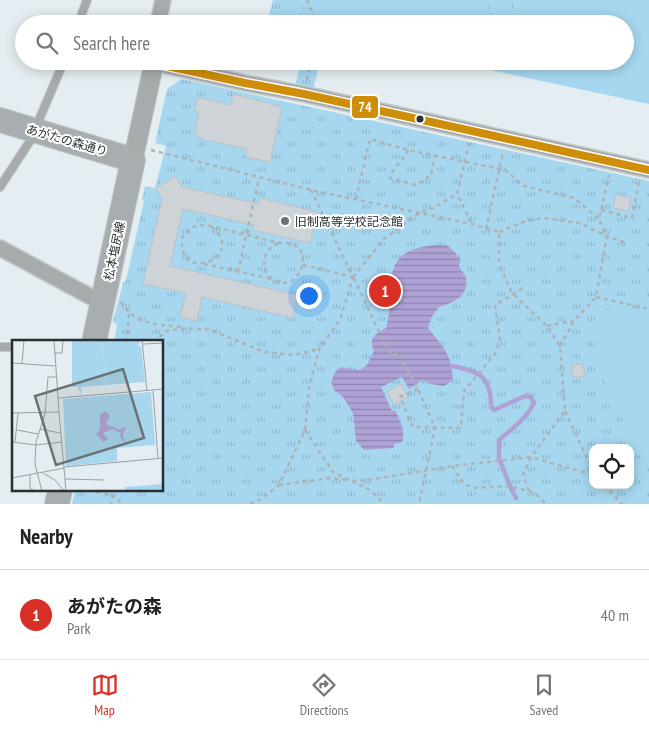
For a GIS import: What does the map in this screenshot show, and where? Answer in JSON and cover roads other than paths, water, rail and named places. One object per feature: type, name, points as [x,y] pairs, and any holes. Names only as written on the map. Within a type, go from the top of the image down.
[{"type":"main road","name":"あがたの森通り","points":[[0,120],[34,131],[142,155]]},
{"type":"main road","name":"松本塩尻線","points":[[95,340],[142,155]]},
{"type":"street","points":[[160,15],[163,0]]},
{"type":"street","points":[[142,155],[153,70]]},
{"type":"street","points":[[189,70],[304,94],[644,174]]},
{"type":"street","points":[[0,248],[93,298]]},
{"type":"lane","points":[[81,15],[87,0]]},
{"type":"lane","points":[[0,187],[30,141],[60,70]]},
{"type":"waterway","points":[[452,366],[476,373],[486,381],[489,388],[491,406],[494,410],[525,396],[531,397],[534,403],[523,418],[499,440],[499,458],[510,486]]},
{"type":"waterway","points":[[511,488],[516,498]]},
{"type":"place","name":"旧制高等学校記念館","points":[[285,221]]},
{"type":"place","name":"あがたの森","points":[[385,291]]}]
